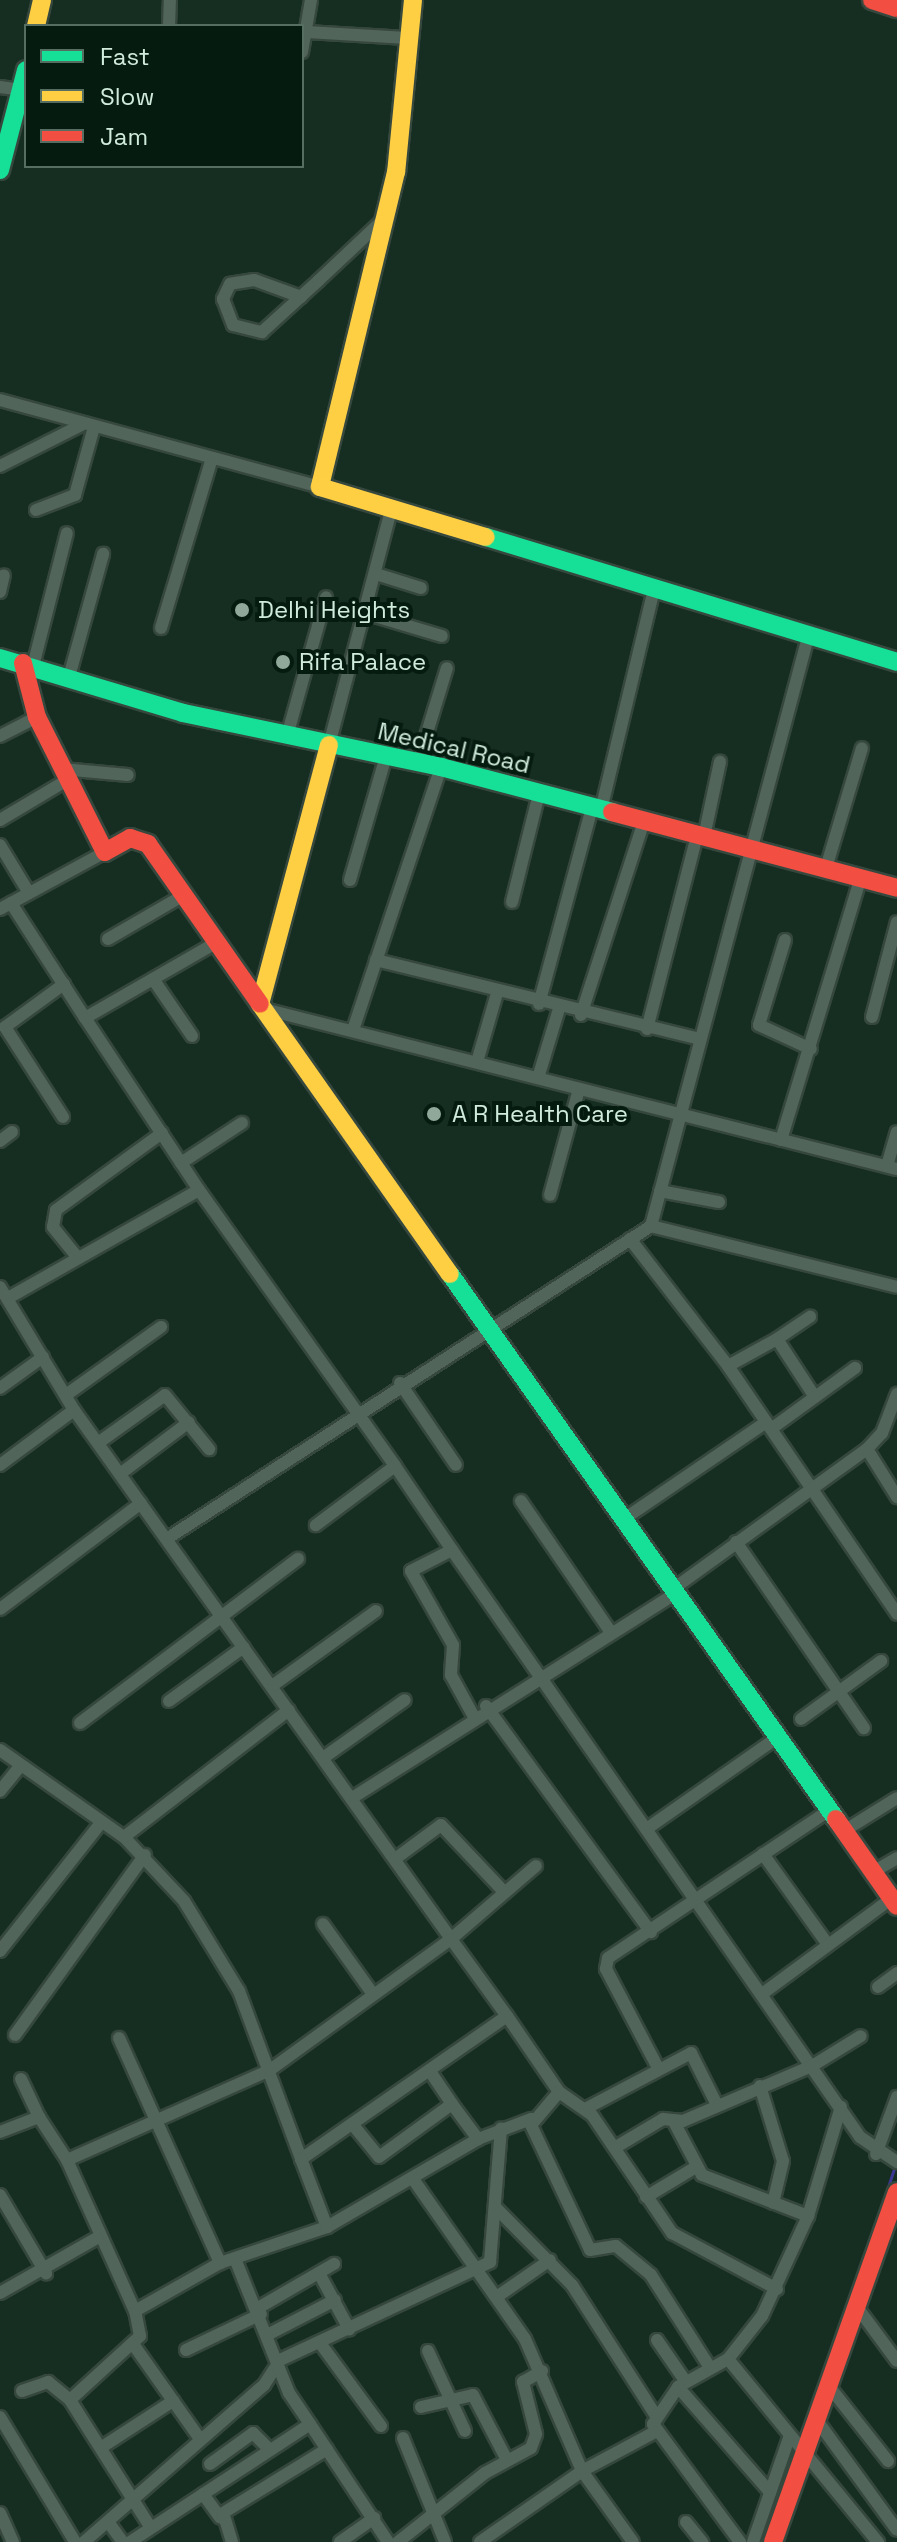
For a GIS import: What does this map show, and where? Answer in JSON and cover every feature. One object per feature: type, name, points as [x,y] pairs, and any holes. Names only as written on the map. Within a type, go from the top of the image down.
[{"type":"street","points":[[36,24],[42,0]]},
{"type":"street","points":[[169,24],[170,0]]},
{"type":"street","points":[[304,44],[311,0]]},
{"type":"street","points":[[320,487],[384,219],[413,0]]},
{"type":"street","points":[[872,0],[897,8]]},
{"type":"street","points":[[307,32],[407,38]]},
{"type":"street","points":[[0,170],[24,78]]},
{"type":"street","points":[[0,87],[21,90]]},
{"type":"street","points":[[301,297],[254,280],[230,284],[223,299],[233,325],[262,332],[301,297],[384,219]]},
{"type":"street","points":[[0,400],[320,487],[897,662]]},
{"type":"street","points":[[0,466],[89,425]]},
{"type":"street","points":[[36,510],[75,495],[89,425]]},
{"type":"street","points":[[161,628],[212,458]]},
{"type":"street","points":[[262,1007],[329,745],[368,614],[391,510]]},
{"type":"street","points":[[67,533],[28,665],[37,717],[105,852]]},
{"type":"street","points":[[69,677],[103,554]]},
{"type":"street","points":[[376,574],[421,588]]},
{"type":"street","points":[[0,592],[4,575]]},
{"type":"street","points":[[539,1004],[596,808],[654,590]]},
{"type":"street","points":[[287,736],[326,597]]},
{"type":"street","points":[[368,614],[442,636]]},
{"type":"street","points":[[168,1538],[355,1411],[651,1226],[749,848],[808,637]]},
{"type":"street","name":"Medical Road","points":[[0,658],[287,736],[441,767],[897,888]]},
{"type":"street","points":[[418,762],[447,668]]},
{"type":"street","points":[[0,736],[37,717]]},
{"type":"street","points":[[826,868],[862,748]]},
{"type":"street","points":[[350,880],[386,756]]},
{"type":"street","points":[[647,1029],[720,762]]},
{"type":"street","points":[[353,1030],[441,767]]},
{"type":"street","points":[[0,820],[64,774],[128,775]]},
{"type":"street","points":[[512,902],[539,794]]},
{"type":"street","points":[[581,1015],[644,821]]},
{"type":"street","points":[[762,1994],[826,1942],[894,1902],[141,838],[105,852],[6,906],[64,984],[199,1190],[648,1828],[695,1904],[841,2107],[886,2158]]},
{"type":"street","points":[[0,845],[29,893]]},
{"type":"street","points":[[781,1140],[861,876]]},
{"type":"street","points":[[108,939],[184,895]]},
{"type":"street","points":[[872,1017],[897,922]]},
{"type":"street","points":[[785,940],[759,1025],[811,1049]]},
{"type":"street","points":[[85,1018],[217,942]]},
{"type":"street","points":[[376,960],[581,1015],[700,1039]]},
{"type":"street","points":[[153,979],[192,1036]]},
{"type":"street","points":[[63,1117],[5,1027],[64,984]]},
{"type":"street","points":[[477,1062],[497,993]]},
{"type":"street","points":[[262,1007],[892,1168],[897,1132]]},
{"type":"street","points":[[538,1078],[559,1009]]},
{"type":"street","points":[[550,1195],[579,1089]]},
{"type":"street","points":[[181,1163],[242,1123]]},
{"type":"street","points":[[0,1141],[12,1132]]},
{"type":"street","points":[[78,1258],[53,1227],[56,1210],[162,1133]]},
{"type":"street","points":[[199,1190],[78,1258],[2,1290],[74,1410],[168,1538],[219,1615],[559,2092],[585,2109],[616,2147],[672,2233],[777,2289]]},
{"type":"street","points":[[660,1191],[719,1202]]},
{"type":"street","points":[[651,1226],[897,1287]]},
{"type":"street","points":[[630,1239],[728,1366],[897,1614]]},
{"type":"street","points":[[728,1366],[810,1317]]},
{"type":"street","points":[[66,1395],[161,1327]]},
{"type":"street","points":[[777,1339],[815,1397]]},
{"type":"street","points":[[0,1388],[43,1357]]},
{"type":"street","points":[[624,1519],[855,1368]]},
{"type":"street","points":[[400,1383],[456,1465]]},
{"type":"street","points":[[352,1798],[486,1706],[541,1678],[674,1591],[810,1487],[867,1449],[882,1433],[897,1394]]},
{"type":"street","points":[[98,1443],[165,1395],[209,1449]]},
{"type":"street","points":[[0,1465],[74,1410]]},
{"type":"street","points":[[120,1474],[189,1422]]},
{"type":"street","points":[[882,1433],[897,1439]]},
{"type":"street","points":[[867,1449],[897,1497]]},
{"type":"street","points":[[316,1525],[395,1466]]},
{"type":"street","points":[[521,1501],[610,1631]]},
{"type":"street","points":[[0,1609],[141,1503]]},
{"type":"street","points":[[736,1542],[864,1728]]},
{"type":"street","points":[[452,1550],[411,1571],[453,1645],[451,1675],[473,1715]]},
{"type":"street","points":[[80,1723],[219,1615],[298,1559]]},
{"type":"street","points":[[272,1686],[376,1611]]},
{"type":"street","points":[[169,1701],[244,1647]]},
{"type":"street","points":[[801,1719],[881,1661]]},
{"type":"street","points":[[323,1758],[405,1700]]},
{"type":"street","points":[[486,1706],[651,1932]]},
{"type":"street","points":[[124,1837],[289,1710]]},
{"type":"street","points":[[648,1828],[778,1737]]},
{"type":"street","points":[[0,1750],[145,1855],[213,1945],[270,2070],[327,2227]]},
{"type":"street","points":[[0,1791],[20,1766]]},
{"type":"street","points":[[844,1831],[897,1798]]},
{"type":"street","points":[[657,2066],[605,1964],[830,1810]]},
{"type":"street","points":[[0,1951],[100,1824]]},
{"type":"street","points":[[395,1859],[441,1825],[505,1893]]},
{"type":"street","points":[[763,1854],[826,1942]]},
{"type":"street","points":[[15,2035],[145,1855]]},
{"type":"street","points":[[873,1872],[897,1858]]},
{"type":"street","points":[[67,2160],[160,2123],[270,2070],[451,1939],[536,1866]]},
{"type":"street","points":[[323,1924],[373,1994]]},
{"type":"street","points":[[878,1987],[897,1973]]},
{"type":"street","points":[[301,2159],[507,2016]]},
{"type":"street","points":[[616,2147],[673,2120],[812,2066],[861,2036]]},
{"type":"street","points":[[119,2038],[160,2123],[220,2263]]},
{"type":"street","points":[[585,2109],[657,2066],[696,2056],[717,2105]]},
{"type":"street","points":[[430,2071],[478,2139]]},
{"type":"street","points":[[21,2079],[39,2117],[67,2160],[97,2238],[142,2330],[133,2344],[70,2400]]},
{"type":"street","points":[[760,2086],[783,2161],[773,2203]]},
{"type":"street","points":[[135,2311],[220,2263],[236,2261],[327,2227],[478,2139],[531,2119],[559,2092]]},
{"type":"street","points":[[886,2158],[897,2097]]},
{"type":"street","points":[[353,2125],[379,2157],[452,2104]]},
{"type":"street","points":[[740,2542],[655,2432],[656,2416],[682,2384],[709,2366],[728,2359],[777,2289],[808,2216],[841,2107]]},
{"type":"street","points":[[0,2132],[39,2117]]},
{"type":"street","points":[[531,2119],[590,2250],[616,2246],[651,2275],[709,2366]]},
{"type":"street","points":[[673,2120],[696,2167],[712,2181],[808,2216]]},
{"type":"street","points":[[84,2542],[135,2502],[198,2436],[264,2385],[280,2360],[481,2269],[490,2262],[501,2128]]},
{"type":"street","points":[[646,2197],[696,2167]]},
{"type":"street","points":[[413,2179],[498,2296],[542,2371],[582,2471],[633,2542]]},
{"type":"street","points":[[753,2542],[770,2492],[797,2442],[816,2419],[897,2192]]},
{"type":"street","points":[[0,2195],[46,2273]]},
{"type":"street","points":[[496,2208],[550,2260],[656,2416]]},
{"type":"street","points":[[0,2293],[46,2273],[97,2238]]},
{"type":"street","points":[[498,2296],[550,2260]]},
{"type":"street","points":[[236,2261],[310,2424],[388,2542]]},
{"type":"street","points":[[186,2350],[260,2311],[334,2264]]},
{"type":"street","points":[[319,2273],[349,2329]]},
{"type":"street","points":[[269,2334],[335,2300]]},
{"type":"street","points":[[857,2307],[897,2361]]},
{"type":"street","points":[[657,2340],[682,2384],[770,2492]]},
{"type":"street","points":[[320,2343],[381,2426]]},
{"type":"street","points":[[133,2344],[198,2436]]},
{"type":"street","points":[[428,2351],[465,2431]]},
{"type":"street","points":[[728,2359],[878,2542]]},
{"type":"street","points":[[398,2542],[431,2514],[536,2441],[523,2382],[542,2371]]},
{"type":"street","points":[[22,2391],[48,2382],[70,2400],[151,2528]]},
{"type":"street","points":[[828,2385],[888,2461]]},
{"type":"street","points":[[421,2407],[477,2398],[507,2460]]},
{"type":"street","points":[[102,2447],[173,2401]]},
{"type":"street","points":[[0,2417],[75,2542]]},
{"type":"street","points":[[816,2419],[897,2530]]},
{"type":"street","points":[[130,2542],[310,2424]]},
{"type":"street","points":[[480,2542],[582,2471],[655,2432]]},
{"type":"street","points":[[210,2464],[253,2433],[270,2450]]},
{"type":"street","points":[[403,2438],[431,2514],[445,2542]]},
{"type":"street","points":[[773,2542],[797,2442]]},
{"type":"street","points":[[220,2517],[327,2449]]},
{"type":"street","points":[[203,2494],[220,2517],[232,2542]]},
{"type":"street","points":[[0,2513],[13,2542]]},
{"type":"street","points":[[340,2542],[374,2518]]},
{"type":"street","points":[[686,2522],[702,2542]]},
{"type":"street","points":[[109,2523],[123,2542]]},
{"type":"waterway","points":[[863,2262],[896,2163]]},
{"type":"traffic: fast","points":[[0,170],[24,78]]},
{"type":"traffic: fast","points":[[486,537],[897,662]]},
{"type":"traffic: fast","points":[[0,658],[183,713],[441,767],[612,812]]},
{"type":"traffic: fast","points":[[450,1274],[836,1819]]},
{"type":"traffic: slow","points":[[36,24],[42,0]]},
{"type":"traffic: slow","points":[[413,0],[396,172],[320,487],[486,537]]},
{"type":"traffic: slow","points":[[329,745],[260,1004],[450,1274]]},
{"type":"traffic: jam","points":[[872,0],[897,8]]},
{"type":"traffic: jam","points":[[23,663],[37,717],[105,852],[130,838],[148,844],[260,1004]]},
{"type":"traffic: jam","points":[[612,812],[897,888]]},
{"type":"traffic: jam","points":[[836,1819],[897,1906]]},
{"type":"traffic: jam","points":[[773,2542],[897,2192]]},
{"type":"place","name":"Delhi Heights","points":[[242,610]]},
{"type":"place","name":"Rifa Palace","points":[[283,662]]},
{"type":"place","name":"A R Health Care","points":[[434,1114]]}]
